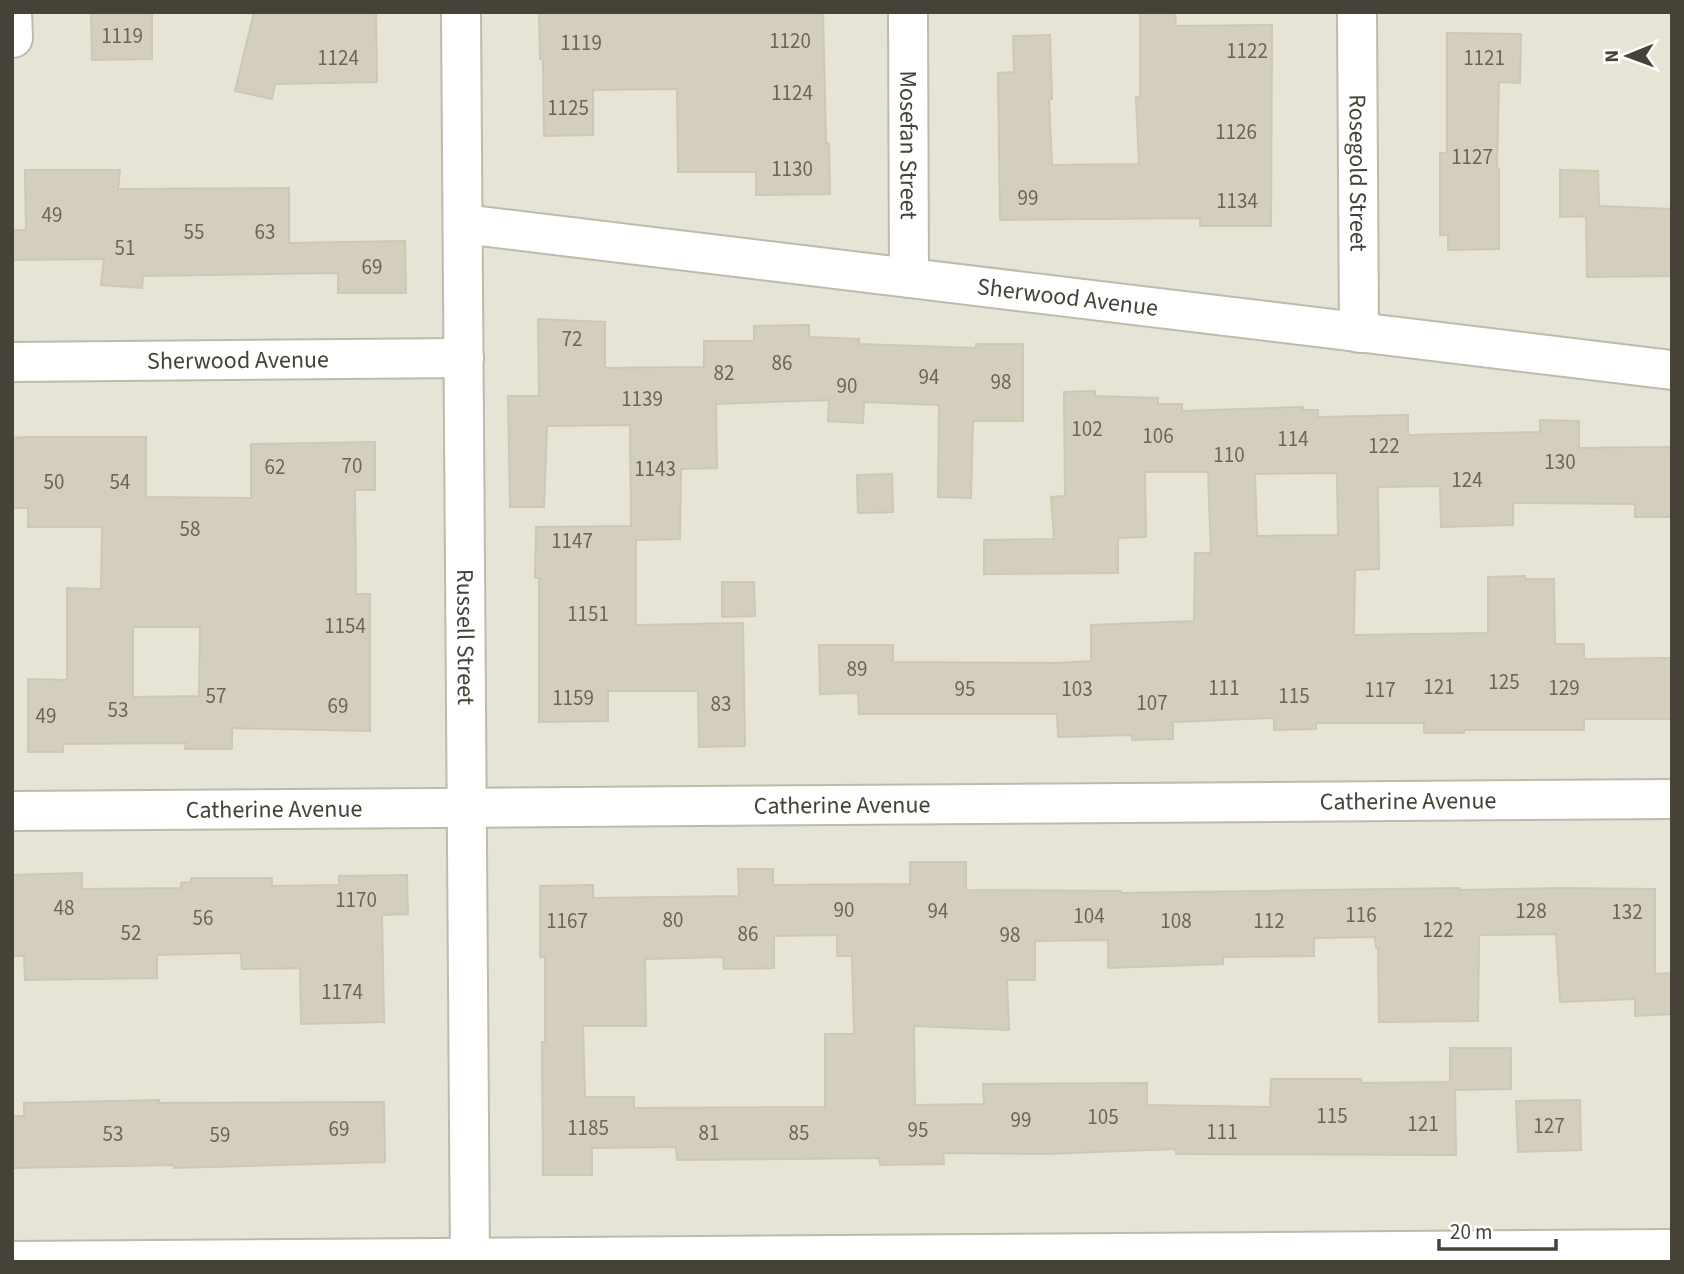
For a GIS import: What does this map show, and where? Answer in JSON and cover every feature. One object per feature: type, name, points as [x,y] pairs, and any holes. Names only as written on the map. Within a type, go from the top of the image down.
[{"type":"street","points":[[12,12],[13,38]]},
{"type":"street","name":"Russell Street","points":[[461,12],[470,1260]]},
{"type":"street","name":"Mosefan Street","points":[[908,12],[909,278]]},
{"type":"street","name":"Rosegold Street","points":[[1357,12],[1359,333]]},
{"type":"street","name":"Sherwood Avenue","points":[[463,224],[1672,370]]},
{"type":"street","name":"Sherwood Avenue","points":[[12,362],[464,358]]},
{"type":"street","name":"Catherine Avenue","points":[[12,811],[1672,799]]},
{"type":"street","points":[[12,1261],[470,1260],[1672,1249]]},
{"type":"shaded area","points":[[12,12],[1672,12],[1672,1262],[12,1262]]},
{"type":"building","points":[[91,12],[152,12],[152,59],[92,60]]},
{"type":"building","points":[[254,12],[376,12],[377,82],[275,84],[272,99],[235,91]]},
{"type":"building","points":[[539,12],[823,12],[830,194],[756,195],[756,172],[678,172],[677,89],[593,90],[593,135],[544,136],[543,59],[540,59]]},
{"type":"building","points":[[1140,12],[1175,12],[1176,26],[1272,25],[1271,226],[1200,226],[1200,218],[1000,220],[998,73],[1014,72],[1013,36],[1050,35],[1052,165],[1139,164],[1136,97],[1140,97]]},
{"type":"building","points":[[1447,33],[1521,34],[1520,83],[1499,82],[1499,249],[1448,250],[1448,235],[1440,235],[1440,153],[1447,153]]},
{"type":"building","points":[[25,170],[120,170],[118,189],[289,188],[289,243],[405,241],[406,293],[338,293],[338,273],[143,276],[142,288],[101,285],[104,259],[12,260],[12,230],[26,230]]},
{"type":"building","points":[[1560,170],[1598,171],[1599,206],[1672,209],[1672,276],[1587,277],[1586,216],[1560,217]]},
{"type":"building","points":[[538,319],[605,322],[605,368],[704,367],[704,341],[754,341],[754,326],[809,325],[809,337],[859,339],[859,344],[976,348],[976,344],[1023,344],[1023,421],[973,421],[971,498],[938,497],[939,405],[864,402],[863,423],[828,421],[829,400],[716,404],[717,468],[681,469],[680,539],[636,540],[636,625],[743,623],[745,746],[699,747],[698,691],[608,691],[608,721],[539,722],[539,578],[535,578],[536,527],[631,526],[630,425],[547,426],[544,507],[510,507],[508,396],[539,396]]},
{"type":"building","points":[[1095,391],[1095,396],[1158,398],[1158,404],[1182,404],[1182,411],[1303,407],[1303,410],[1318,410],[1318,417],[1408,415],[1408,435],[1540,432],[1540,420],[1579,421],[1579,448],[1672,447],[1672,517],[1635,517],[1635,504],[1513,503],[1513,525],[1441,527],[1440,486],[1378,487],[1379,569],[1355,570],[1354,635],[1488,633],[1488,577],[1525,576],[1525,579],[1554,579],[1555,644],[1584,644],[1584,659],[1672,658],[1672,719],[1584,719],[1584,730],[1464,730],[1464,733],[1424,733],[1424,723],[1316,723],[1316,729],[1274,730],[1274,718],[1173,722],[1173,739],[1132,740],[1132,735],[1058,737],[1057,714],[859,714],[858,693],[820,694],[819,645],[893,645],[893,662],[1091,661],[1091,625],[1194,621],[1195,553],[1211,553],[1208,472],[1145,472],[1146,537],[1118,538],[1118,573],[984,574],[984,540],[1054,539],[1051,497],[1065,496],[1064,392]],"holes":[[[1337,473],[1338,535],[1257,536],[1255,474]]]},
{"type":"building","points":[[146,437],[146,497],[251,498],[251,444],[375,442],[375,490],[355,490],[356,594],[370,594],[370,731],[232,728],[232,749],[185,749],[186,743],[63,744],[63,752],[28,752],[28,679],[67,680],[67,588],[101,589],[102,527],[28,527],[28,508],[12,508],[12,438]],"holes":[[[133,627],[200,627],[199,696],[133,697]]]},
{"type":"building","points":[[892,474],[893,512],[858,513],[857,475]]},
{"type":"building","points":[[722,582],[754,582],[755,616],[722,617]]},
{"type":"building","points":[[910,862],[966,862],[966,890],[1121,893],[1460,888],[1655,889],[1655,974],[1672,973],[1672,1014],[1635,1016],[1635,999],[1560,1002],[1556,934],[1479,935],[1478,1021],[1379,1022],[1378,948],[1375,937],[1314,938],[1314,956],[1223,957],[1223,964],[1108,968],[1108,940],[1035,941],[1035,980],[1007,980],[1009,1030],[914,1026],[915,1105],[984,1104],[983,1084],[1147,1083],[1147,1105],[1270,1107],[1271,1079],[1361,1079],[1362,1083],[1450,1082],[1450,1048],[1511,1048],[1511,1089],[1455,1090],[1456,1155],[1176,1154],[1176,1149],[1044,1154],[943,1153],[944,1164],[880,1165],[879,1158],[677,1160],[676,1147],[592,1148],[592,1175],[543,1175],[542,1042],[545,1042],[545,957],[540,957],[540,886],[593,885],[593,898],[739,896],[738,869],[773,869],[773,885],[910,884]],"holes":[[[837,935],[837,956],[852,956],[854,1034],[825,1034],[825,1107],[634,1108],[634,1097],[585,1097],[583,1026],[646,1026],[645,959],[723,957],[724,969],[774,968],[774,936]]]},
{"type":"building","points":[[82,873],[82,889],[181,888],[181,883],[191,882],[191,878],[272,878],[272,886],[339,885],[339,876],[407,875],[408,914],[382,915],[384,1022],[301,1024],[300,968],[242,969],[241,953],[157,955],[157,978],[25,980],[24,956],[12,956],[12,875]]},
{"type":"building","points":[[159,1100],[159,1103],[384,1102],[385,1162],[174,1168],[174,1165],[12,1168],[12,1116],[24,1116],[24,1103]]},
{"type":"building","points":[[1580,1100],[1581,1150],[1518,1152],[1516,1101]]}]
